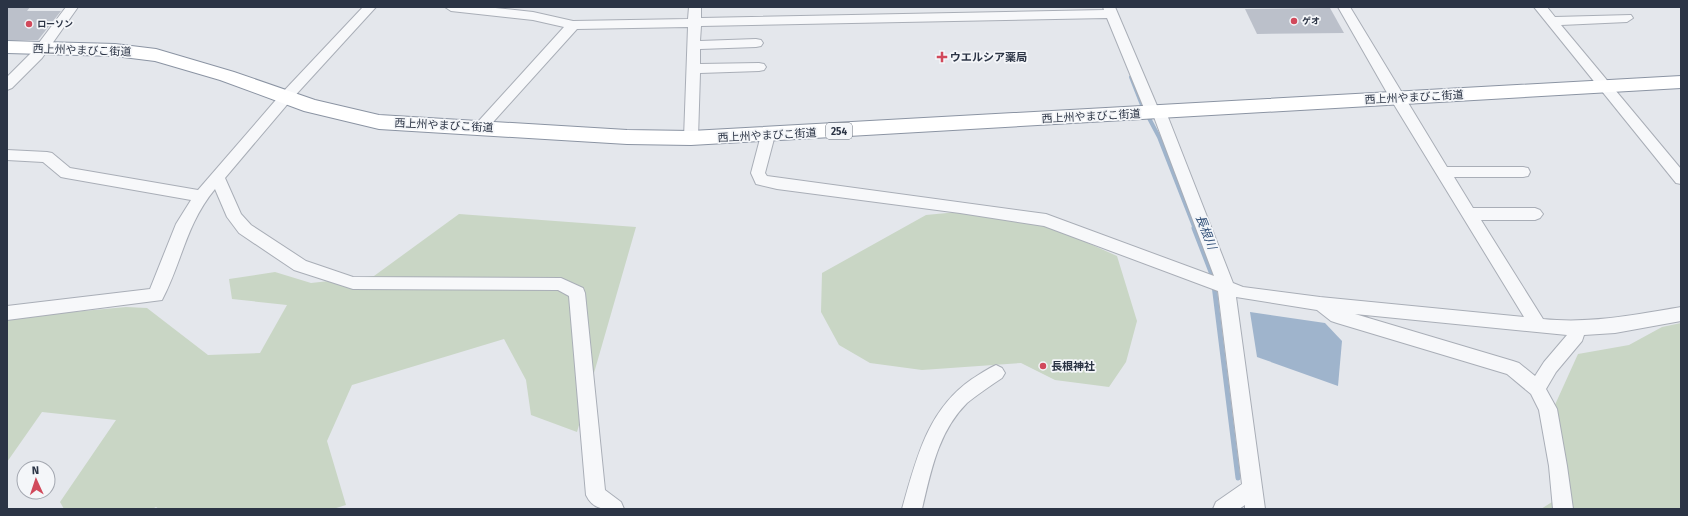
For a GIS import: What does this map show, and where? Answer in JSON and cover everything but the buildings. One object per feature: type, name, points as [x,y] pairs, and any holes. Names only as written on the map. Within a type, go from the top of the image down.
[{"type":"highway","name":"西上州やまびこ街道","points":[[7,47],[115,50],[156,55],[227,76],[311,106],[379,122],[627,137],[691,138],[768,135],[1681,82]]},
{"type":"street","points":[[7,85],[37,55],[72,7]]},
{"type":"street","points":[[7,313],[156,295],[184,224],[201,196],[286,97],[370,7]]},
{"type":"street","points":[[451,7],[533,16],[574,25],[695,24],[1110,11],[1156,112],[1226,287],[1255,509]]},
{"type":"street","points":[[691,138],[695,7]]},
{"type":"street","points":[[1344,7],[1397,98],[1537,324]]},
{"type":"street","points":[[1540,7],[1681,179]]},
{"type":"street","points":[[1551,21],[1626,18]]},
{"type":"street","points":[[480,128],[574,25]]},
{"type":"street","points":[[694,45],[756,43]]},
{"type":"street","points":[[692,69],[759,67]]},
{"type":"street","points":[[768,135],[758,173],[761,180],[777,184],[960,207],[1046,220],[1242,293],[1320,304],[1517,324],[1537,324],[1574,328],[1613,326],[1681,314]]},
{"type":"street","points":[[7,155],[47,157],[66,173],[201,196]]},
{"type":"street","points":[[1443,172],[1523,172]]},
{"type":"street","points":[[217,176],[235,217],[245,229],[300,266],[353,283],[561,284],[577,293],[596,495],[614,509]]},
{"type":"street","points":[[1469,214],[1535,214]]},
{"type":"street","points":[[1320,304],[1337,316],[1513,368],[1537,389],[1548,409],[1558,466],[1563,509]]},
{"type":"street","points":[[1537,389],[1550,367],[1576,336],[1574,328]]},
{"type":"street","points":[[912,509],[930,443],[940,423],[961,398],[996,373]]},
{"type":"street","points":[[1223,509],[1253,488]]},
{"type":"green space","points":[[968,211],[1034,219],[1117,256],[1137,321],[1126,362],[1109,387],[1055,380],[1021,363],[922,370],[870,363],[839,345],[821,312],[822,273],[926,215]]},
{"type":"green space","points":[[459,214],[636,227],[577,432],[531,415],[526,380],[504,339],[352,385],[327,441],[346,505],[333,509],[159,509],[156,507],[152,509],[64,509],[60,502],[116,420],[42,412],[7,462],[7,318],[126,307],[147,308],[208,355],[260,353],[287,305],[232,299],[229,279],[275,272],[311,283],[374,276]]},
{"type":"green space","points":[[1681,323],[1681,509],[1541,509],[1552,502],[1549,418],[1578,354],[1629,345],[1662,327]]},
{"type":"water","points":[[1250,312],[1325,323],[1342,341],[1338,386],[1257,357]]},
{"type":"waterway","name":"長根川","points":[[1131,77],[1142,105],[1159,137],[1195,229]]},
{"type":"waterway","name":"長根川","points":[[1194,228],[1213,277],[1238,478]]},
{"type":"place","name":"ゲオ","points":[[1294,21]]},
{"type":"place","name":"ローソン","points":[[29,24]]},
{"type":"place","name":"ウエルシア薬局","points":[[942,57]]},
{"type":"place","name":"長根神社","points":[[1043,366]]}]
